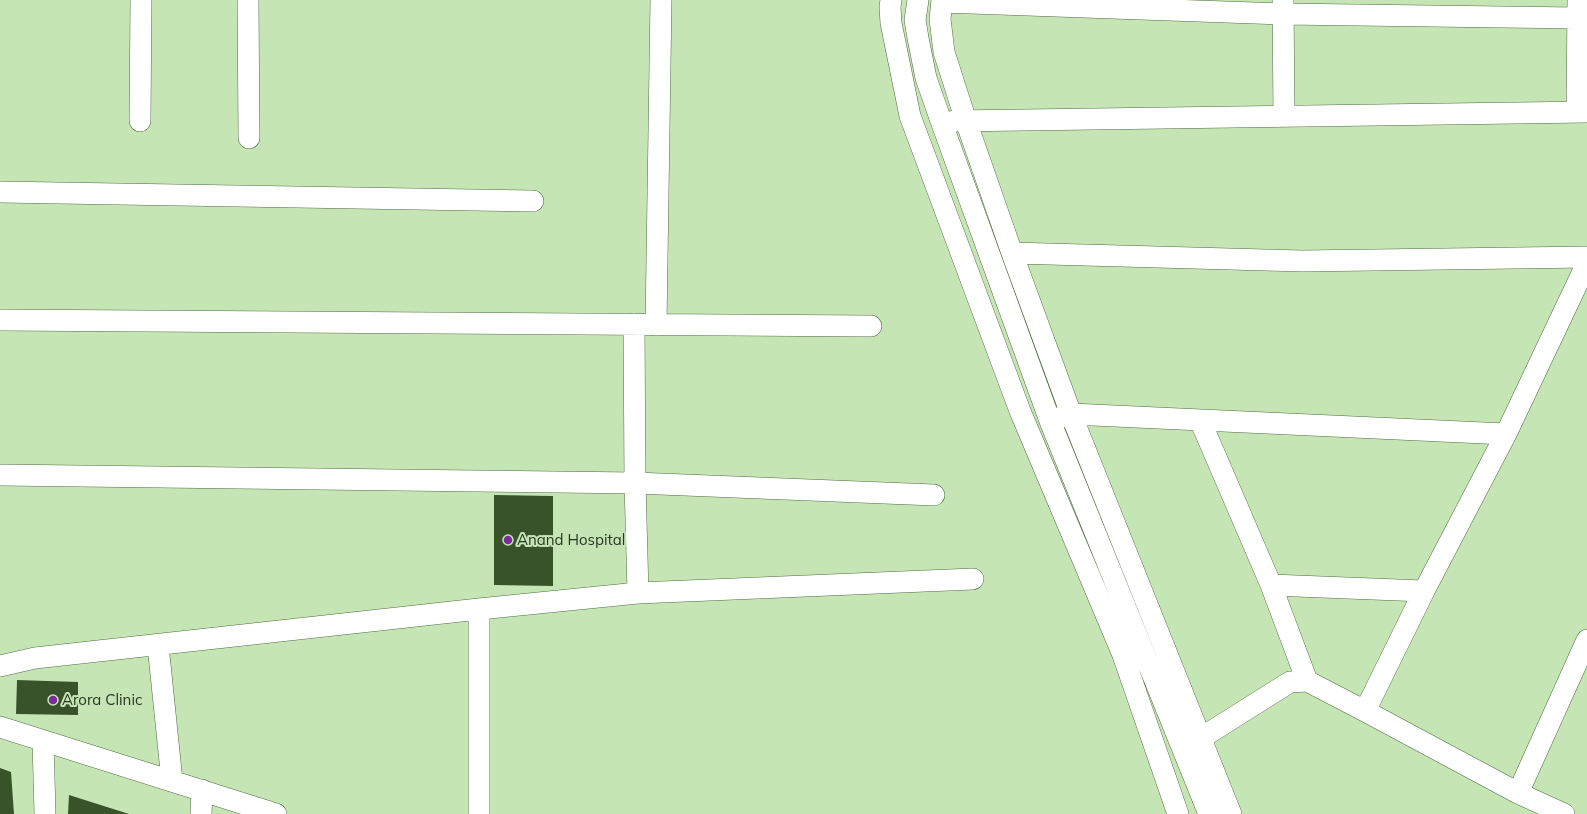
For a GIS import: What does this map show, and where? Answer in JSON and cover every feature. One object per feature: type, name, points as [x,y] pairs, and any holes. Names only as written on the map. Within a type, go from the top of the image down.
[{"type":"street","points":[[140,121],[141,0]]},
{"type":"street","points":[[248,0],[249,138]]},
{"type":"street","points":[[656,325],[661,0]]},
{"type":"street","points":[[942,7],[944,52],[966,121],[1012,252],[1071,414],[1231,814]]},
{"type":"street","points":[[941,121],[1582,112],[1578,9],[942,7],[917,10],[890,8],[913,124],[1020,411],[1123,655],[1178,814]]},
{"type":"street","points":[[1283,7],[1284,115]]},
{"type":"street","points":[[917,10],[926,78],[941,121],[1050,421],[1209,814]]},
{"type":"street","points":[[0,192],[533,201]]},
{"type":"street","points":[[1012,252],[1302,261],[1587,257]]},
{"type":"street","points":[[1365,711],[1424,591],[1506,434],[1587,263]]},
{"type":"street","points":[[0,320],[871,326]]},
{"type":"street","points":[[634,324],[635,483],[638,593]]},
{"type":"street","points":[[1050,421],[1071,414],[1506,434]]},
{"type":"street","points":[[1200,420],[1271,585],[1307,681]]},
{"type":"street","points":[[0,475],[635,483],[934,496]]},
{"type":"street","points":[[0,666],[34,658],[638,593],[973,579]]},
{"type":"street","points":[[1271,585],[1424,591]]},
{"type":"street","points":[[479,609],[479,814]]},
{"type":"street","points":[[1518,793],[1587,640]]},
{"type":"street","points":[[158,645],[172,781]]},
{"type":"street","points":[[1148,727],[1173,726],[1197,729],[1290,682],[1307,681],[1518,793],[1564,814]]},
{"type":"street","points":[[0,727],[276,814]]},
{"type":"street","points":[[43,741],[45,814]]},
{"type":"street","points":[[201,814],[202,790]]},
{"type":"building","points":[[494,495],[553,496],[553,586],[494,585]]},
{"type":"building","points":[[17,680],[78,682],[78,715],[16,714]]},
{"type":"building","points":[[0,768],[11,772],[14,814],[0,814]]},
{"type":"building","points":[[69,795],[129,814],[68,814]]},
{"type":"place","name":"Anand Hospital","points":[[508,540]]},
{"type":"place","name":"Arora Clinic","points":[[53,700]]}]
